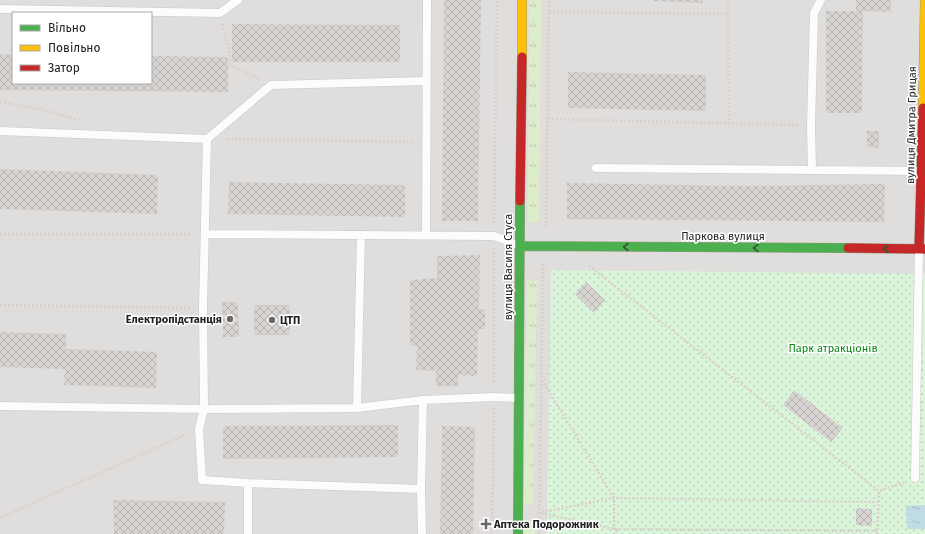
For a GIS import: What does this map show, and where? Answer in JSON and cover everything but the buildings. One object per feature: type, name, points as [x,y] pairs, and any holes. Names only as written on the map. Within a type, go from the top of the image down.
[{"type":"street","name":"вулиця Василя Стуса","points":[[518,534],[522,0]]},
{"type":"street","name":"вулиця Дмитра Грицая","points":[[922,249],[920,232],[925,0]]},
{"type":"street","name":"Паркова вулиця","points":[[520,246],[922,249]]},
{"type":"lane","points":[[0,9],[220,13],[238,0]]},
{"type":"lane","points":[[426,235],[427,0]]},
{"type":"lane","points":[[812,170],[811,126],[814,13],[821,0]]},
{"type":"lane","points":[[0,131],[207,139],[271,85],[427,81]]},
{"type":"lane","points":[[207,139],[203,308],[204,410],[199,429],[202,480],[421,489]]},
{"type":"lane","points":[[596,168],[922,171]]},
{"type":"lane","points":[[205,234],[494,236],[520,246]]},
{"type":"lane","points":[[356,408],[361,235]]},
{"type":"lane","points":[[915,478],[922,249]]},
{"type":"lane","points":[[0,406],[204,410],[356,408],[423,400],[494,397],[519,398]]},
{"type":"lane","points":[[422,534],[421,489],[423,400]]},
{"type":"lane","points":[[248,483],[248,534]]},
{"type":"path","points":[[492,534],[497,0]]},
{"type":"path","points":[[728,0],[729,123]]},
{"type":"path","points":[[549,12],[728,14]]},
{"type":"path","points":[[220,13],[230,53],[230,65],[271,85]]},
{"type":"path","points":[[0,102],[43,110],[84,122]]},
{"type":"path","points":[[548,119],[811,126]]},
{"type":"path","points":[[207,139],[427,142]]},
{"type":"path","points":[[0,234],[205,234]]},
{"type":"path","points":[[583,261],[879,492]]},
{"type":"path","points":[[0,305],[203,308]]},
{"type":"path","points":[[541,380],[614,498],[614,529],[618,534]]},
{"type":"path","points":[[0,518],[199,429]]},
{"type":"path","points":[[879,492],[915,478]]},
{"type":"path","points":[[540,513],[614,529],[877,532],[879,492]]},
{"type":"path","points":[[518,513],[540,513],[614,498],[878,502]]},
{"type":"shaded area","points":[[0,0],[925,0],[925,534],[0,534]]},
{"type":"green space","points":[[529,0],[541,0],[539,222],[528,222]]},
{"type":"green space","name":"Парк атракціонів","points":[[551,270],[925,274],[925,534],[547,534]]},
{"type":"green space","points":[[527,280],[537,281],[533,505],[524,505]]},
{"type":"green space","points":[[535,519],[535,534],[524,534],[524,520]]},
{"type":"water","points":[[925,505],[925,529],[907,529],[906,506]]},
{"type":"traffic: fast","points":[[518,534],[520,201]]},
{"type":"traffic: fast","points":[[520,246],[848,248]]},
{"type":"traffic: slow","points":[[522,0],[522,57]]},
{"type":"traffic: slow","points":[[923,108],[925,0]]},
{"type":"traffic: jam","points":[[520,201],[522,57]]},
{"type":"traffic: jam","points":[[919,249],[923,108]]},
{"type":"traffic: jam","points":[[848,248],[925,249]]},
{"type":"place","name":"Електропідстанція","points":[[230,319]]},
{"type":"place","name":"ЦТП","points":[[272,320]]},
{"type":"place","name":"Аптека Подорожник","points":[[486,524]]}]
